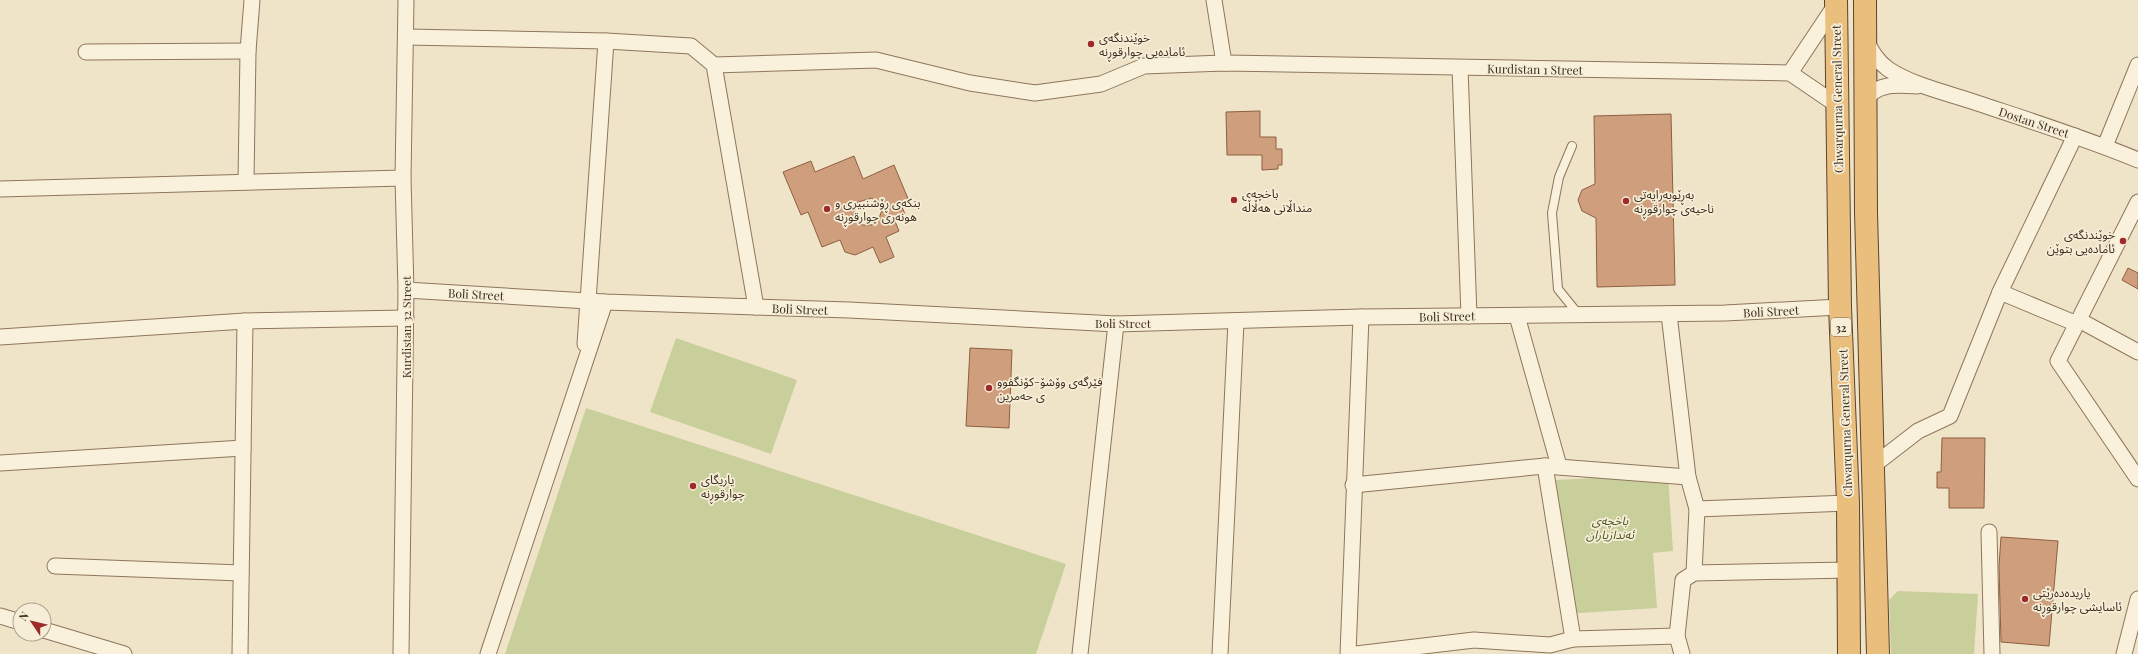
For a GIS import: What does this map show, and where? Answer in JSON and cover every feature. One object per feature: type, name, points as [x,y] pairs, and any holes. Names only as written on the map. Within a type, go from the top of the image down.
[{"type":"highway","points":[[1865,0],[1864,37],[1869,319],[1878,654]]},
{"type":"highway","name":"Chwarqurna General Street","points":[[1836,2],[1841,313],[1848,503],[1849,654]]},
{"type":"highway","points":[[1841,313],[1869,319]]},
{"type":"street","points":[[246,181],[248,51],[252,0]]},
{"type":"street","name":"Kurdistan 32 Street","points":[[402,654],[406,318],[403,178],[406,0]]},
{"type":"street","points":[[1214,0],[1224,64]]},
{"type":"street","points":[[1836,2],[1790,73],[1837,105]]},
{"type":"street","points":[[406,37],[606,41],[691,46],[714,65],[756,307]]},
{"type":"street","name":"Dostan Street","points":[[1864,37],[1874,55],[1881,63],[1898,74],[1928,87],[2105,146],[2138,160]]},
{"type":"street","points":[[584,367],[606,41]]},
{"type":"street","points":[[86,52],[248,51]]},
{"type":"street","name":"Kurdistan 1 Street","points":[[714,65],[876,60],[970,83],[1035,93],[1101,84],[1144,66],[1224,64],[1790,73]]},
{"type":"street","points":[[2105,146],[2138,65]]},
{"type":"street","points":[[1460,68],[1469,316]]},
{"type":"street","name":"Dostan Street","points":[[1865,103],[1871,94],[1886,86],[1928,87]]},
{"type":"street","points":[[1874,465],[1918,431],[1950,416],[2000,292],[2075,136]]},
{"type":"street","points":[[0,189],[246,181],[403,178]]},
{"type":"street","points":[[2138,202],[2058,361],[2138,479]]},
{"type":"street","name":"Boli Street","points":[[406,290],[605,302],[756,307],[1116,324],[1236,322],[1361,317],[1841,313]]},
{"type":"street","points":[[2000,292],[2078,322],[2138,352]]},
{"type":"street","points":[[488,654],[605,302]]},
{"type":"street","points":[[1669,314],[1688,477],[1697,509],[1694,573]]},
{"type":"street","points":[[1517,316],[1552,466],[1572,639]]},
{"type":"street","points":[[1348,654],[1353,485],[1361,317]]},
{"type":"street","points":[[0,337],[245,320],[406,318]]},
{"type":"street","points":[[240,654],[245,320]]},
{"type":"street","points":[[1220,654],[1236,322]]},
{"type":"street","points":[[1083,653],[1116,324]]},
{"type":"street","points":[[0,463],[243,448]]},
{"type":"street","points":[[1353,485],[1552,466],[1688,477]]},
{"type":"street","points":[[1697,509],[1848,503]]},
{"type":"street","points":[[1989,532],[1992,654]]},
{"type":"street","points":[[55,566],[241,573]]},
{"type":"street","points":[[1682,654],[1677,636],[1683,580],[1694,573],[1849,570]]},
{"type":"street","points":[[2124,654],[2138,599]]},
{"type":"street","points":[[0,616],[12,620]]},
{"type":"street","points":[[52,632],[124,654]]},
{"type":"street","points":[[1356,654],[1474,640],[1548,649],[1572,639],[1677,636]]},
{"type":"lane","points":[[1572,146],[1559,177],[1553,220],[1558,289],[1579,315]]},
{"type":"green space","points":[[676,338],[797,380],[771,454],[650,412]]},
{"type":"green space","name":"یاریگای چوارقوڕنە","points":[[586,408],[1066,564],[1036,654],[505,654]]},
{"type":"green space","name":"باخچەی ئەندازیاران","points":[[1668,474],[1673,551],[1653,553],[1657,608],[1565,614],[1556,480]]},
{"type":"green space","points":[[1898,591],[1978,594],[1974,654],[1891,654],[1889,600]]},
{"type":"building","points":[[1260,111],[1260,137],[1276,137],[1276,149],[1282,149],[1282,165],[1278,165],[1278,169],[1262,170],[1262,155],[1227,155],[1226,112]]},
{"type":"building","name":"بەڕێوبەرایەتی ناحیەی چوارقوڕنە","points":[[1671,114],[1675,285],[1597,287],[1596,218],[1582,211],[1578,200],[1582,190],[1595,184],[1594,116]]},
{"type":"building","name":"بنکەی ڕۆشنبیری و هونەری چوارقوڕنە","points":[[854,156],[863,179],[894,165],[909,201],[901,205],[905,214],[894,219],[899,231],[886,237],[894,257],[880,263],[873,247],[855,255],[845,252],[840,240],[822,247],[808,212],[801,215],[783,172],[811,161],[815,172]],"holes":[[[872,198],[882,210],[878,221],[871,225],[862,225],[853,215],[858,202]]]},
{"type":"building","points":[[2128,268],[2138,273],[2138,289],[2122,280]]},
{"type":"building","name":"فێرگەی وۆشۆ-کۆنگفوو ی حەمرین","points":[[970,348],[1012,350],[1009,428],[966,426]]},
{"type":"building","points":[[1942,438],[1985,438],[1984,508],[1949,508],[1949,488],[1937,488],[1937,472],[1941,472]]},
{"type":"building","name":"یاریدەدەرێتی ئاسایشی چوارقوڕنە","points":[[2001,537],[2058,541],[2049,646],[2001,642],[1999,566]]},
{"type":"place","name":"خوێندنگەی ئامادەیی چوارقوڕنە","points":[[1091,44]]},
{"type":"place","name":"باخچەی منداڵانی هەڵاڵە","points":[[1234,200]]},
{"type":"place","name":"بەڕێوبەرایەتی ناحیەی چوارقوڕنە","points":[[1626,201]]},
{"type":"place","name":"بنکەی ڕۆشنبیری و هونەری چوارقوڕنە","points":[[827,209]]},
{"type":"place","name":"خوێندنگەی ئامادەیی بتوێن","points":[[2123,241]]},
{"type":"place","name":"فێرگەی وۆشۆ-کۆنگفوو ی حەمرین","points":[[989,388]]},
{"type":"place","name":"یاریگای چوارقوڕنە","points":[[693,486]]},
{"type":"place","name":"یاریدەدەرێتی ئاسایشی چوارقوڕنە","points":[[2025,599]]}]
